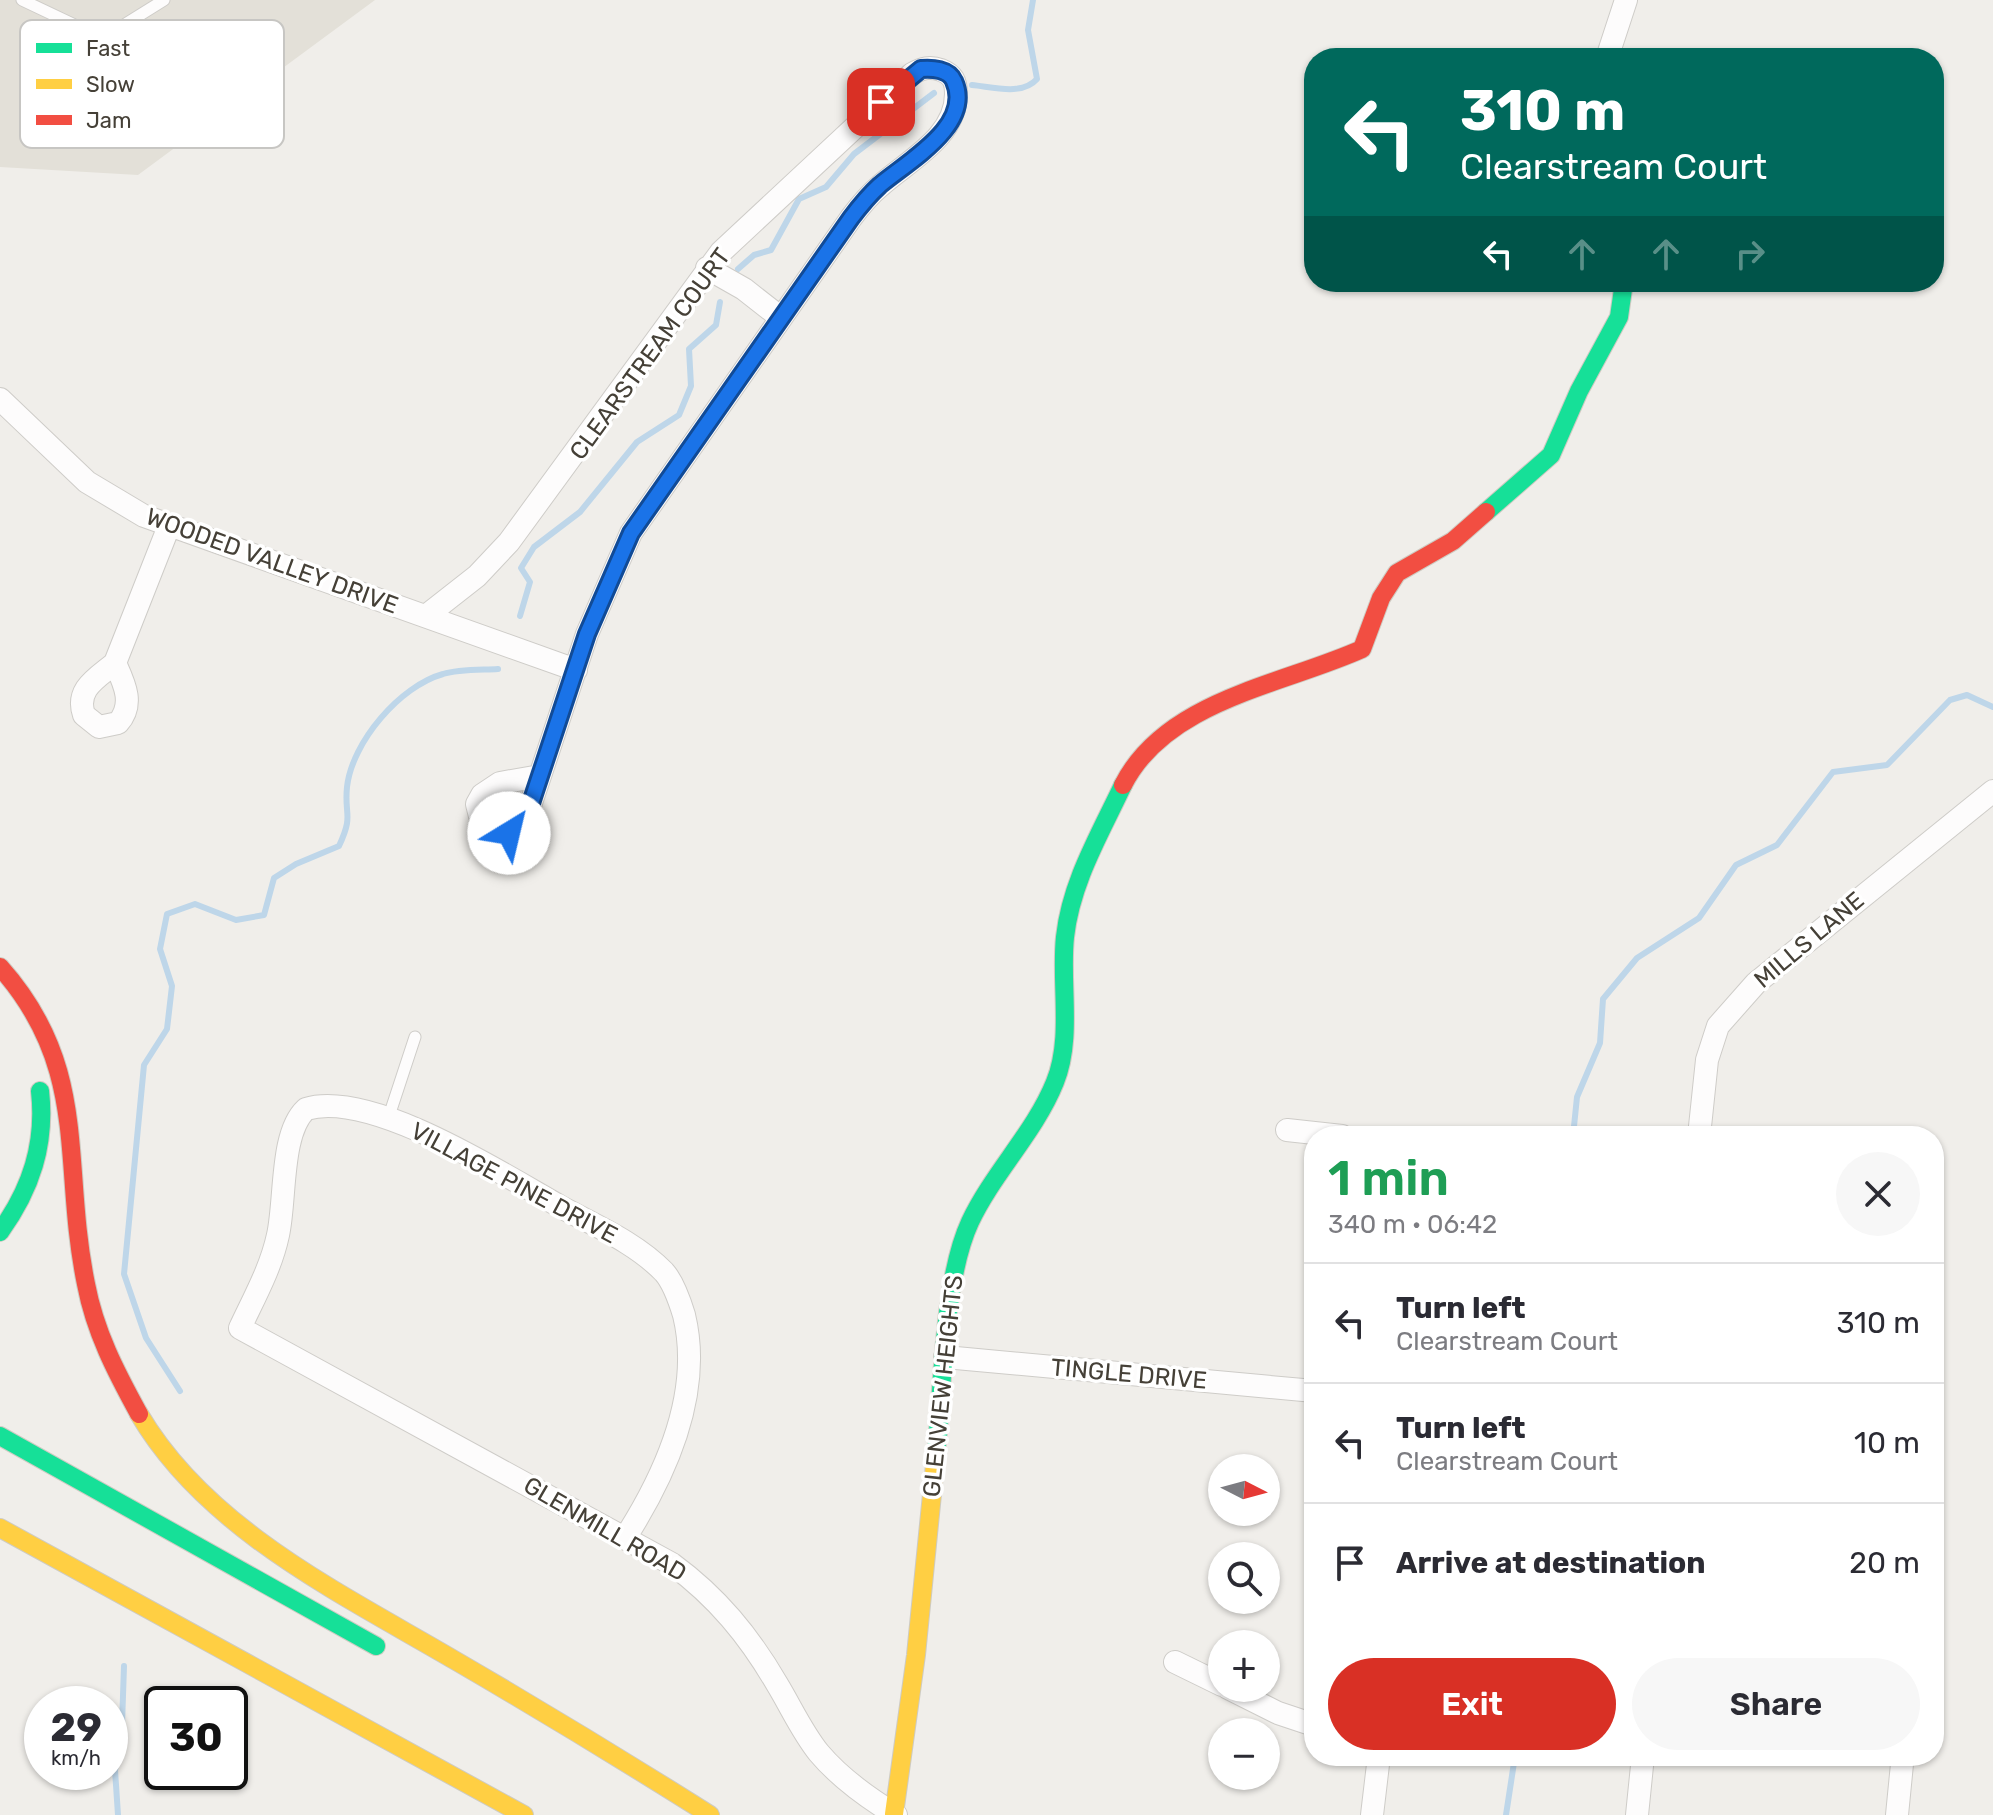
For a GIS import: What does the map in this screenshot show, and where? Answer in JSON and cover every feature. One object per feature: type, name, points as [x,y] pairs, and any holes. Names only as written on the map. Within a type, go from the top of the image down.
[{"type":"main road","name":"GLENVIEW HEIGHTS","points":[[895,1814],[916,1655],[952,1279],[971,1220],[1045,1104],[1062,1060],[1060,984],[1065,936],[1078,883],[1100,832],[1146,750],[1182,724],[1231,700],[1331,664],[1362,649],[1381,598],[1397,573],[1453,541],[1551,455],[1579,391],[1619,317],[1623,292]]},
{"type":"main road","points":[[0,967],[34,1008],[51,1043],[68,1126],[83,1271],[95,1321],[132,1404],[170,1458],[207,1498],[297,1565],[617,1755],[710,1815]]},
{"type":"main road","points":[[0,1232],[29,1184],[41,1146],[42,1106],[35,1067]]},
{"type":"main road","points":[[0,1436],[390,1654]]},
{"type":"main road","points":[[0,1528],[524,1815]]},
{"type":"main road","points":[[0,1540],[103,1586]]},
{"type":"main road","points":[[651,1801],[677,1815]]},
{"type":"street","points":[[1610,48],[1626,0]]},
{"type":"street","name":"CLEARSTREAM COURT","points":[[426,616],[477,576],[509,542],[707,268],[912,74],[932,68],[951,75],[956,84],[956,108],[948,124],[865,201],[631,533],[576,670],[540,776]]},
{"type":"street","points":[[707,268],[744,289],[781,318]]},
{"type":"street","name":"WOODED VALLEY DRIVE","points":[[0,399],[87,482],[123,506],[169,526],[576,670]]},
{"type":"street","points":[[115,663],[169,526]]},
{"type":"street","name":"MILLS LANE","points":[[1700,1126],[1707,1060],[1718,1026],[1756,983],[1993,791]]},
{"type":"street","name":"VILLAGE PINE DRIVE","points":[[240,1328],[269,1268],[279,1234],[297,1117],[306,1109],[333,1105],[388,1119],[429,1135],[494,1169],[636,1249],[667,1274],[684,1315],[689,1361],[683,1409],[671,1453],[625,1538]]},
{"type":"street","points":[[1287,1130],[1304,1132]]},
{"type":"street","name":"GLENMILL ROAD","points":[[240,1328],[672,1564],[715,1598],[751,1641],[818,1751],[834,1768],[895,1814]]},
{"type":"street","name":"TINGLE DRIVE","points":[[945,1357],[1304,1390]]},
{"type":"street","points":[[1175,1662],[1208,1678]]},
{"type":"street","points":[[1256,1702],[1304,1722]]},
{"type":"street","points":[[1372,1815],[1378,1766]]},
{"type":"street","points":[[1637,1815],[1642,1766]]},
{"type":"street","points":[[1897,1815],[1902,1766]]},
{"type":"lane","points":[[22,0],[64,20]]},
{"type":"lane","points":[[132,20],[164,0]]},
{"type":"lane","points":[[388,1119],[415,1037]]},
{"type":"shaded area","points":[[0,0],[375,0],[284,67],[284,20],[20,20],[20,148],[175,148],[138,175],[0,167]]},
{"type":"waterway","points":[[972,85],[1015,89],[1037,79],[1028,30],[1033,0]]},
{"type":"waterway","points":[[738,269],[754,255],[771,250],[799,199],[826,187],[854,154],[934,93]]},
{"type":"waterway","points":[[520,616],[530,582],[521,568],[534,547],[580,512],[637,442],[679,415],[691,386],[689,349],[716,325],[720,302]]},
{"type":"waterway","points":[[180,1391],[146,1338],[124,1274],[144,1065],[167,1029],[172,986],[160,949],[167,914],[195,904],[236,920],[264,915],[274,878],[296,864],[339,846],[347,821],[347,787],[358,752],[395,703],[427,680],[443,674],[498,669]]},
{"type":"waterway","points":[[1574,1126],[1577,1097],[1600,1043],[1603,999],[1637,958],[1699,918],[1736,865],[1777,845],[1833,772],[1887,765],[1950,700],[1967,695],[1993,707]]},
{"type":"waterway","points":[[118,1815],[115,1770],[122,1725],[124,1666]]},
{"type":"waterway","points":[[1506,1815],[1513,1766]]},
{"type":"traffic: fast","points":[[1486,512],[1551,455],[1579,391],[1619,317],[1623,292]]},
{"type":"traffic: fast","points":[[936,1454],[949,1303],[961,1246],[979,1204],[1037,1118],[1055,1082],[1063,1047],[1064,955],[1068,917],[1088,859],[1123,785]]},
{"type":"traffic: fast","points":[[0,1232],[20,1199],[34,1165],[41,1129],[40,1091]]},
{"type":"traffic: fast","points":[[0,1436],[376,1646]]},
{"type":"traffic: slow","points":[[139,1414],[168,1455],[201,1492],[281,1556],[710,1815]]},
{"type":"traffic: slow","points":[[894,1814],[916,1655],[936,1454]]},
{"type":"traffic: slow","points":[[0,1528],[524,1815]]},
{"type":"traffic: jam","points":[[1123,785],[1142,756],[1167,733],[1196,714],[1263,685],[1362,649],[1381,598],[1397,573],[1453,541],[1486,512]]},
{"type":"traffic: jam","points":[[0,967],[29,1005],[48,1043],[61,1080],[68,1118],[79,1240],[90,1302],[107,1351],[139,1414]]},
{"type":"route","points":[[509,833],[523,820],[529,809],[587,634],[631,533],[851,218],[880,186],[927,147],[948,124],[956,108],[956,84],[951,75],[942,71],[921,69],[900,83],[881,102]]}]
